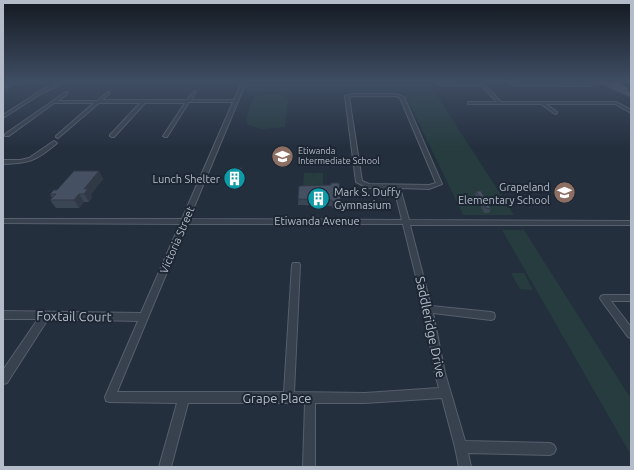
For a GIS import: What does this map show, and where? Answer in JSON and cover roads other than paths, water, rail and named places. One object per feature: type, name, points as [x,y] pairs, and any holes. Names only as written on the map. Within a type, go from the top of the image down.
[{"type":"street","points":[[3,117],[23,104]]},
{"type":"street","points":[[7,136],[50,104]]},
{"type":"street","points":[[58,137],[96,104]]},
{"type":"street","points":[[112,136],[141,104]]},
{"type":"street","points":[[165,136],[186,104]]},
{"type":"street","name":"Victoria Street","points":[[110,397],[235,104]]},
{"type":"street","points":[[348,104],[359,182],[368,186],[433,186],[439,184],[405,104]]},
{"type":"street","points":[[543,104],[555,113]]},
{"type":"street","points":[[618,104],[631,112]]},
{"type":"street","points":[[3,162],[29,162],[54,143]]},
{"type":"street","name":"Saddleridge Drive","points":[[396,186],[428,309],[434,348],[444,393],[461,447],[465,467]]},
{"type":"street","name":"Etiwanda Avenue","points":[[3,220],[631,223]]},
{"type":"street","points":[[289,398],[296,265]]},
{"type":"street","points":[[631,298],[604,298],[631,334]]},
{"type":"street","points":[[428,309],[491,316]]},
{"type":"street","name":"Foxtail Court","points":[[3,315],[144,317]]},
{"type":"street","points":[[3,379],[46,315]]},
{"type":"street","name":"Grape Place","points":[[110,397],[382,398],[444,393]]},
{"type":"street","points":[[165,467],[184,398]]},
{"type":"street","points":[[309,467],[310,398]]},
{"type":"street","points":[[461,447],[550,449]]},
{"type":"place","name":"Etiwanda Intermediate School","points":[[282,156]]},
{"type":"place","name":"Lunch Shelter","points":[[235,179]]},
{"type":"place","name":"Grapeland Elementary School","points":[[565,193]]},
{"type":"place","name":"Mark S. Duffy Gymnasium","points":[[319,198]]}]
